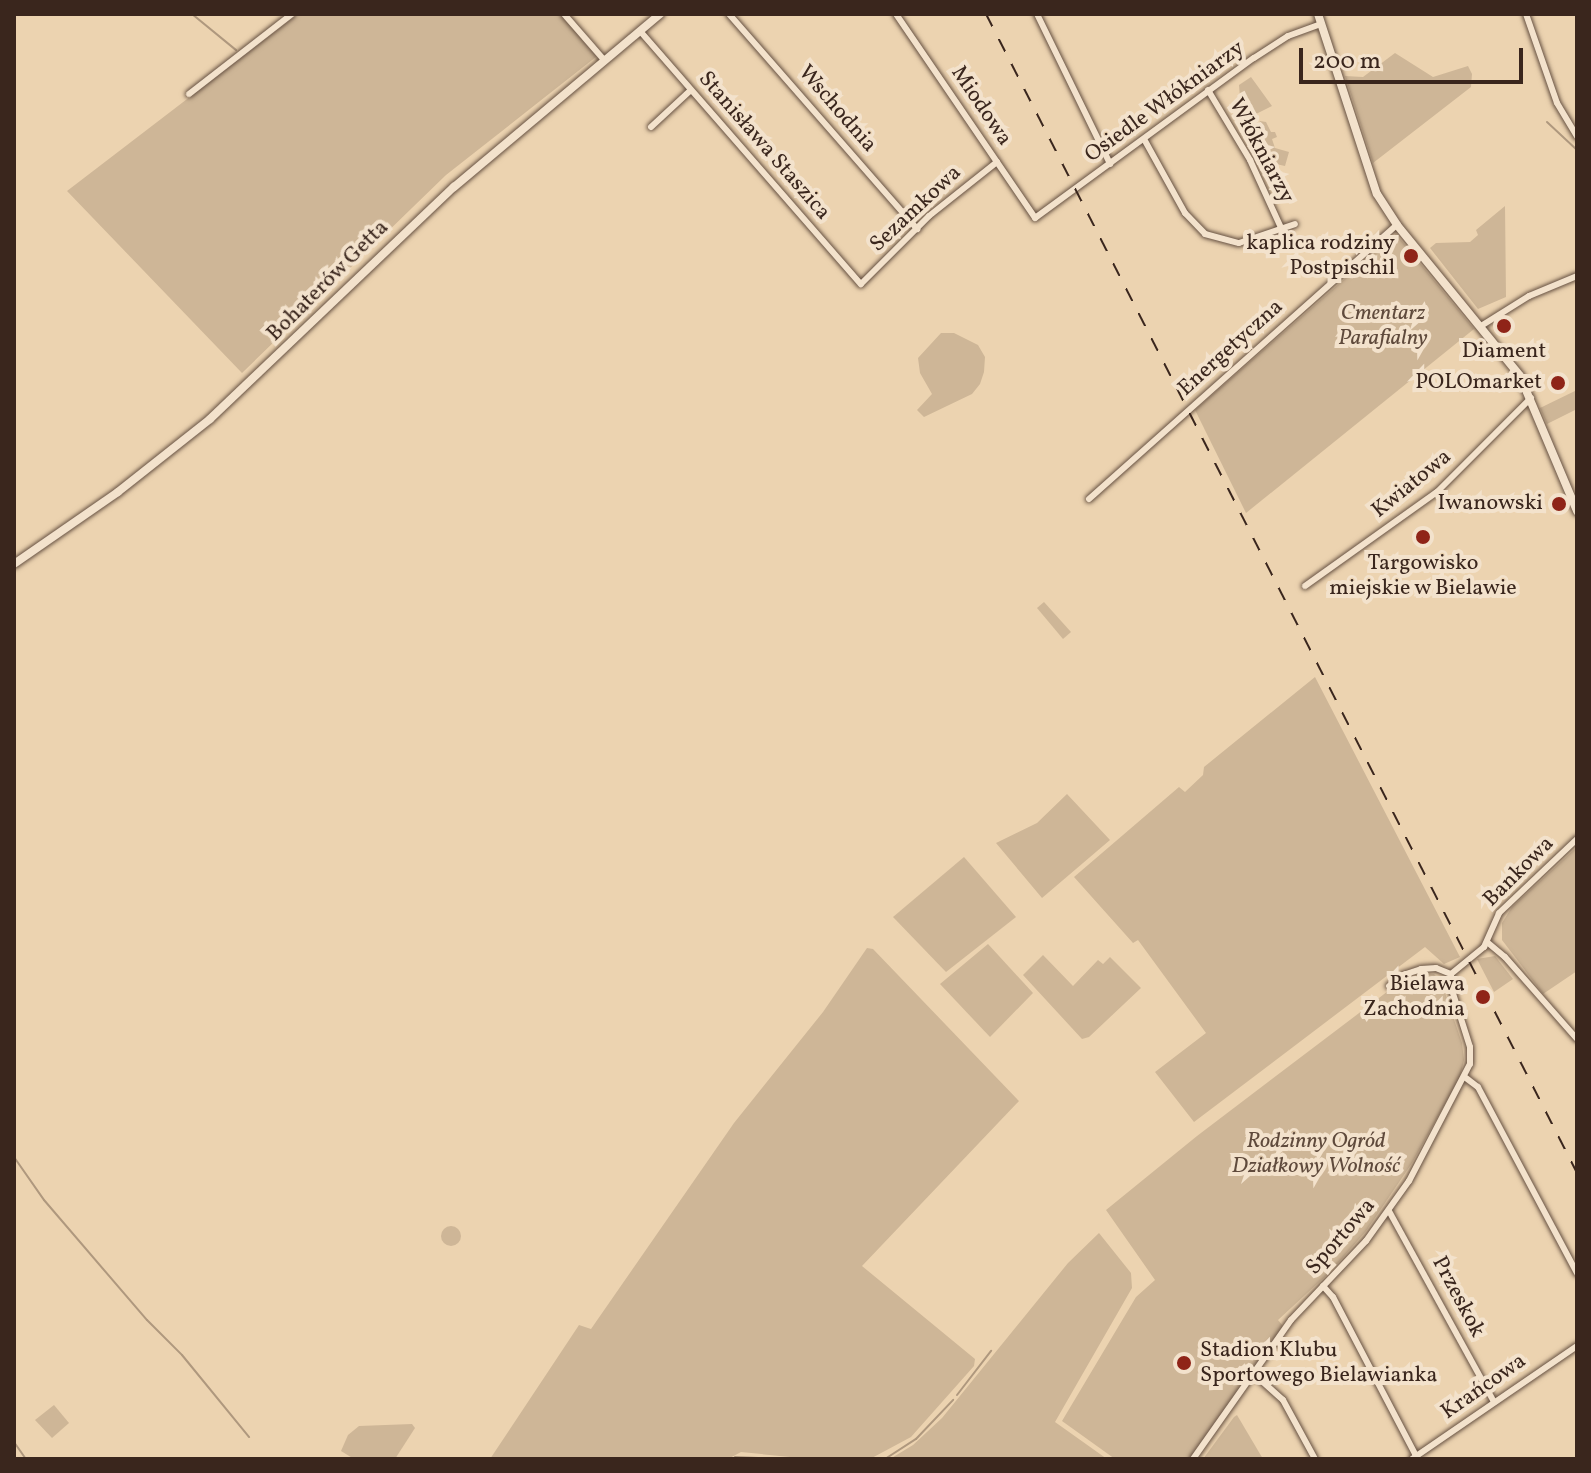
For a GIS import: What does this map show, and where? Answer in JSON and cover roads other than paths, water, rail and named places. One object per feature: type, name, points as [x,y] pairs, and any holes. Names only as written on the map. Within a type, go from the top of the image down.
[{"type":"street","points":[[189,94],[292,14]]},
{"type":"street","points":[[564,14],[605,61]]},
{"type":"street","name":"Bohaterów Getta","points":[[14,564],[118,492],[210,419],[432,206],[660,14]]},
{"type":"street","name":"Wschodnia","points":[[729,14],[917,229]]},
{"type":"street","name":"Miodowa","points":[[896,14],[1035,218]]},
{"type":"street","points":[[1037,14],[1110,164]]},
{"type":"street","points":[[1318,14],[1367,172],[1397,225],[1513,366],[1531,398],[1577,511]]},
{"type":"street","points":[[1526,14],[1556,100],[1577,136]]},
{"type":"street","name":"Osiedle Włókniarzy","points":[[1035,218],[1208,90],[1288,36],[1321,24]]},
{"type":"street","name":"Stanisława Staszica","points":[[640,31],[861,284]]},
{"type":"street","points":[[651,127],[691,90]]},
{"type":"street","name":"Włókniarzy","points":[[1208,90],[1250,160],[1282,230]]},
{"type":"street","name":"Włókniarzy","points":[[1144,139],[1185,213],[1205,234],[1239,243],[1295,224]]},
{"type":"street","name":"Sezamkowa","points":[[861,284],[917,229],[997,162]]},
{"type":"street","name":"Energetyczna","points":[[1089,499],[1397,225]]},
{"type":"street","points":[[1481,326],[1529,296],[1577,276]]},
{"type":"street","name":"Kwiatowa","points":[[1305,586],[1437,492],[1531,398]]},
{"type":"street","name":"Bankowa","points":[[1577,839],[1499,913],[1487,942],[1505,957],[1577,1039]]},
{"type":"street","points":[[1389,986],[1403,975],[1419,969],[1437,968],[1451,974],[1487,942]]},
{"type":"street","name":"Sportowa","points":[[1193,1459],[1291,1320],[1389,1211],[1419,1165],[1466,1078],[1470,1047],[1451,987],[1451,974]]},
{"type":"street","points":[[1466,1078],[1478,1087],[1577,1273]]},
{"type":"street","name":"Przeskok","points":[[1389,1211],[1494,1402]]},
{"type":"street","points":[[1323,1286],[1333,1297],[1414,1458]]},
{"type":"street","name":"Krańcowa","points":[[1414,1458],[1577,1346]]},
{"type":"street","points":[[1254,1374],[1283,1400],[1315,1459]]},
{"type":"waterway","points":[[192,14],[236,50]]},
{"type":"waterway","points":[[1547,122],[1577,150]]},
{"type":"waterway","points":[[14,1157],[44,1200],[147,1320],[182,1355],[249,1437]]},
{"type":"waterway","points":[[957,1395],[991,1351]]},
{"type":"waterway","points":[[885,1459],[916,1439],[953,1400]]},
{"type":"waterway","points":[[14,1442],[26,1459]]},
{"type":"waterway","points":[[735,1457],[782,1459]]},
{"type":"railway","points":[[986,14],[1577,1173]]},
{"type":"place","name":"kaplica rodziny Postpischil","points":[[1411,256]]},
{"type":"place","name":"Diament","points":[[1504,326]]},
{"type":"place","name":"POLOmarket","points":[[1558,383]]},
{"type":"place","name":"Iwanowski","points":[[1559,504]]},
{"type":"place","name":"Targowisko miejskie w Bielawie","points":[[1423,537]]},
{"type":"place","name":"Bielawa Zachodnia","points":[[1483,997]]},
{"type":"place","name":"Stadion Klubu Sportowego Bielawianka","points":[[1184,1363]]},
{"type":"park label","name":"Cmentarz Parafialny","points":[[1383,326]]},
{"type":"park label","name":"Rodzinny Ogród Działkowy Wolność","points":[[1316,1154]]}]
